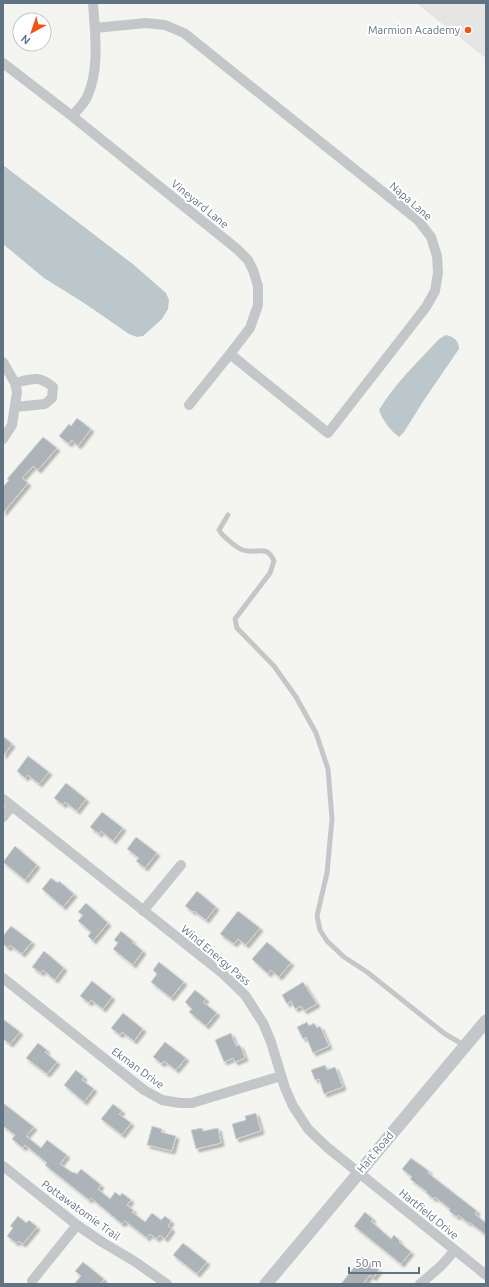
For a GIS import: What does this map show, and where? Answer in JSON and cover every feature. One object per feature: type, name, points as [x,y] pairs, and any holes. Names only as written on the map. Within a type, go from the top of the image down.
[{"type":"street","points":[[72,116],[86,99],[94,80],[95,28],[93,3]]},
{"type":"street","name":"Napa Lane","points":[[95,28],[146,23],[164,25],[184,33],[418,220],[431,237],[437,256],[438,273],[435,291],[426,307],[328,433],[230,354]]},
{"type":"street","name":"Vineyard Lane","points":[[3,63],[72,116],[231,244],[248,260],[258,286],[258,305],[250,328],[189,405]]},
{"type":"street","points":[[3,362],[16,388],[12,425],[3,439]]},
{"type":"street","points":[[15,407],[45,404],[52,398],[53,387],[46,381],[35,378],[16,388]]},
{"type":"street","name":"Wind Energy Pass","points":[[3,799],[221,972],[245,995],[263,1023],[293,1106],[308,1129],[328,1148],[358,1172]]},
{"type":"street","points":[[3,817],[12,806]]},
{"type":"street","points":[[143,911],[181,865]]},
{"type":"street","name":"Ekman Drive","points":[[3,978],[144,1090],[162,1100],[192,1103],[281,1076]]},
{"type":"street","name":"Hart Road","points":[[266,1284],[358,1172],[486,1021]]},
{"type":"street","name":"Pottawatomie Trail","points":[[3,1166],[102,1242],[134,1261],[167,1284]]},
{"type":"street","name":"Hartfield Drive","points":[[358,1172],[486,1275]]},
{"type":"street","points":[[32,1281],[77,1224]]},
{"type":"street","points":[[420,1284],[441,1266],[455,1250]]},
{"type":"lane","points":[[228,516],[220,527],[220,532],[222,535],[243,550],[262,550],[268,552],[274,561],[270,573],[235,619],[235,623],[237,628],[274,666],[296,697],[316,733],[328,770],[332,819],[327,873],[317,916],[320,930],[327,941],[344,957],[367,972],[445,1034],[465,1046]]},
{"type":"shaded area","name":"Marmion Academy","points":[[416,3],[486,3],[486,57],[484,57]]},
{"type":"shaded area","points":[[3,165],[134,265],[166,293],[169,300],[168,309],[162,319],[143,336],[137,337],[129,334],[44,278],[3,244]]},
{"type":"shaded area","points":[[446,335],[456,339],[459,349],[404,432],[399,437],[387,425],[379,410],[385,400],[407,373],[439,339]]},
{"type":"building","points":[[77,418],[91,429],[78,446],[72,440],[69,444],[59,436],[69,424],[71,426]]},
{"type":"building","points":[[43,437],[57,448],[38,470],[33,466],[22,478],[28,483],[3,513],[3,487],[9,480],[7,479]]},
{"type":"building","points":[[3,736],[12,744],[3,756]]},
{"type":"building","points":[[28,756],[49,772],[39,784],[28,775],[25,778],[17,771]]},
{"type":"building","points":[[66,783],[86,799],[77,811],[65,802],[63,805],[54,798]]},
{"type":"building","points":[[102,812],[123,828],[113,841],[101,831],[99,834],[90,827]]},
{"type":"building","points":[[136,837],[157,853],[145,868],[136,861],[139,858],[127,849]]},
{"type":"building","points":[[15,846],[37,865],[25,880],[3,862]]},
{"type":"building","points":[[51,878],[58,883],[59,881],[74,894],[63,907],[42,889]]},
{"type":"building","points":[[197,891],[216,907],[206,920],[185,906]]},
{"type":"building","points":[[86,903],[108,923],[93,941],[88,936],[91,932],[78,921],[83,915],[78,912]]},
{"type":"building","points":[[238,911],[260,928],[246,945],[238,939],[234,944],[220,934]]},
{"type":"building","points":[[11,926],[32,942],[22,954],[10,945],[8,948],[3,944],[3,936]]},
{"type":"building","points":[[121,931],[143,951],[133,965],[113,949],[118,943],[114,940]]},
{"type":"building","points":[[267,942],[291,963],[279,977],[271,970],[268,974],[252,959]]},
{"type":"building","points":[[44,951],[64,968],[55,980],[43,970],[41,973],[32,967]]},
{"type":"building","points":[[159,962],[184,982],[171,998],[151,982],[157,974],[153,970]]},
{"type":"building","points":[[92,981],[112,997],[103,1009],[91,1000],[89,1003],[80,996]]},
{"type":"building","points":[[303,982],[317,1004],[304,1011],[301,1006],[295,1009],[291,1001],[287,1004],[282,995]]},
{"type":"building","points":[[195,990],[206,999],[203,1002],[217,1013],[206,1026],[189,1012],[192,1009],[185,1002]]},
{"type":"building","points":[[123,1013],[143,1029],[134,1041],[122,1032],[120,1035],[111,1028]]},
{"type":"building","points":[[3,1019],[20,1032],[10,1044],[3,1039]]},
{"type":"building","points":[[307,1022],[309,1026],[314,1023],[317,1028],[320,1026],[329,1046],[313,1053],[306,1037],[303,1039],[297,1027]]},
{"type":"building","points":[[231,1033],[236,1046],[240,1045],[245,1058],[235,1062],[233,1058],[224,1062],[215,1040]]},
{"type":"building","points":[[165,1042],[186,1058],[176,1070],[164,1061],[162,1064],[153,1057]]},
{"type":"building","points":[[38,1043],[47,1050],[45,1052],[57,1062],[47,1074],[26,1058]]},
{"type":"building","points":[[325,1065],[327,1070],[335,1067],[343,1087],[324,1094],[319,1079],[315,1080],[311,1070]]},
{"type":"building","points":[[76,1070],[84,1077],[82,1080],[94,1089],[84,1102],[64,1085]]},
{"type":"building","points":[[3,1103],[34,1127],[26,1136],[41,1148],[47,1140],[67,1155],[60,1164],[77,1174],[81,1169],[101,1185],[98,1189],[110,1199],[115,1192],[120,1196],[122,1193],[131,1200],[127,1205],[134,1211],[132,1212],[145,1222],[152,1213],[161,1220],[165,1216],[171,1221],[168,1226],[172,1229],[165,1239],[160,1235],[157,1239],[150,1234],[147,1238],[125,1221],[122,1224],[91,1198],[89,1200],[45,1165],[47,1163],[25,1145],[23,1148],[12,1139],[15,1135],[3,1126]]},
{"type":"building","points":[[113,1104],[122,1111],[119,1114],[131,1123],[122,1135],[101,1119]]},
{"type":"building","points":[[256,1113],[261,1131],[236,1139],[232,1124],[246,1120],[245,1116]]},
{"type":"building","points":[[152,1126],[162,1129],[161,1132],[176,1136],[172,1151],[147,1145]]},
{"type":"building","points":[[202,1128],[203,1131],[218,1128],[221,1143],[196,1149],[191,1130]]},
{"type":"building","points":[[411,1158],[477,1211],[475,1214],[486,1223],[486,1235],[458,1215],[457,1217],[449,1211],[450,1209],[435,1197],[434,1199],[426,1193],[427,1192],[410,1179],[412,1177],[402,1169]]},
{"type":"building","points":[[365,1212],[373,1219],[371,1221],[391,1239],[394,1235],[400,1241],[399,1242],[411,1252],[401,1264],[354,1226]]},
{"type":"building","points":[[18,1216],[26,1223],[29,1220],[37,1227],[23,1244],[18,1241],[16,1243],[7,1236],[13,1228],[10,1226]]},
{"type":"building","points":[[183,1243],[207,1262],[197,1274],[173,1255]]},
{"type":"building","points":[[362,1257],[379,1270],[373,1278],[370,1275],[363,1284],[341,1284]]},
{"type":"building","points":[[83,1262],[104,1279],[100,1284],[74,1284],[81,1276],[75,1271]]},
{"type":"place","name":"Marmion Academy","points":[[468,30]]}]
